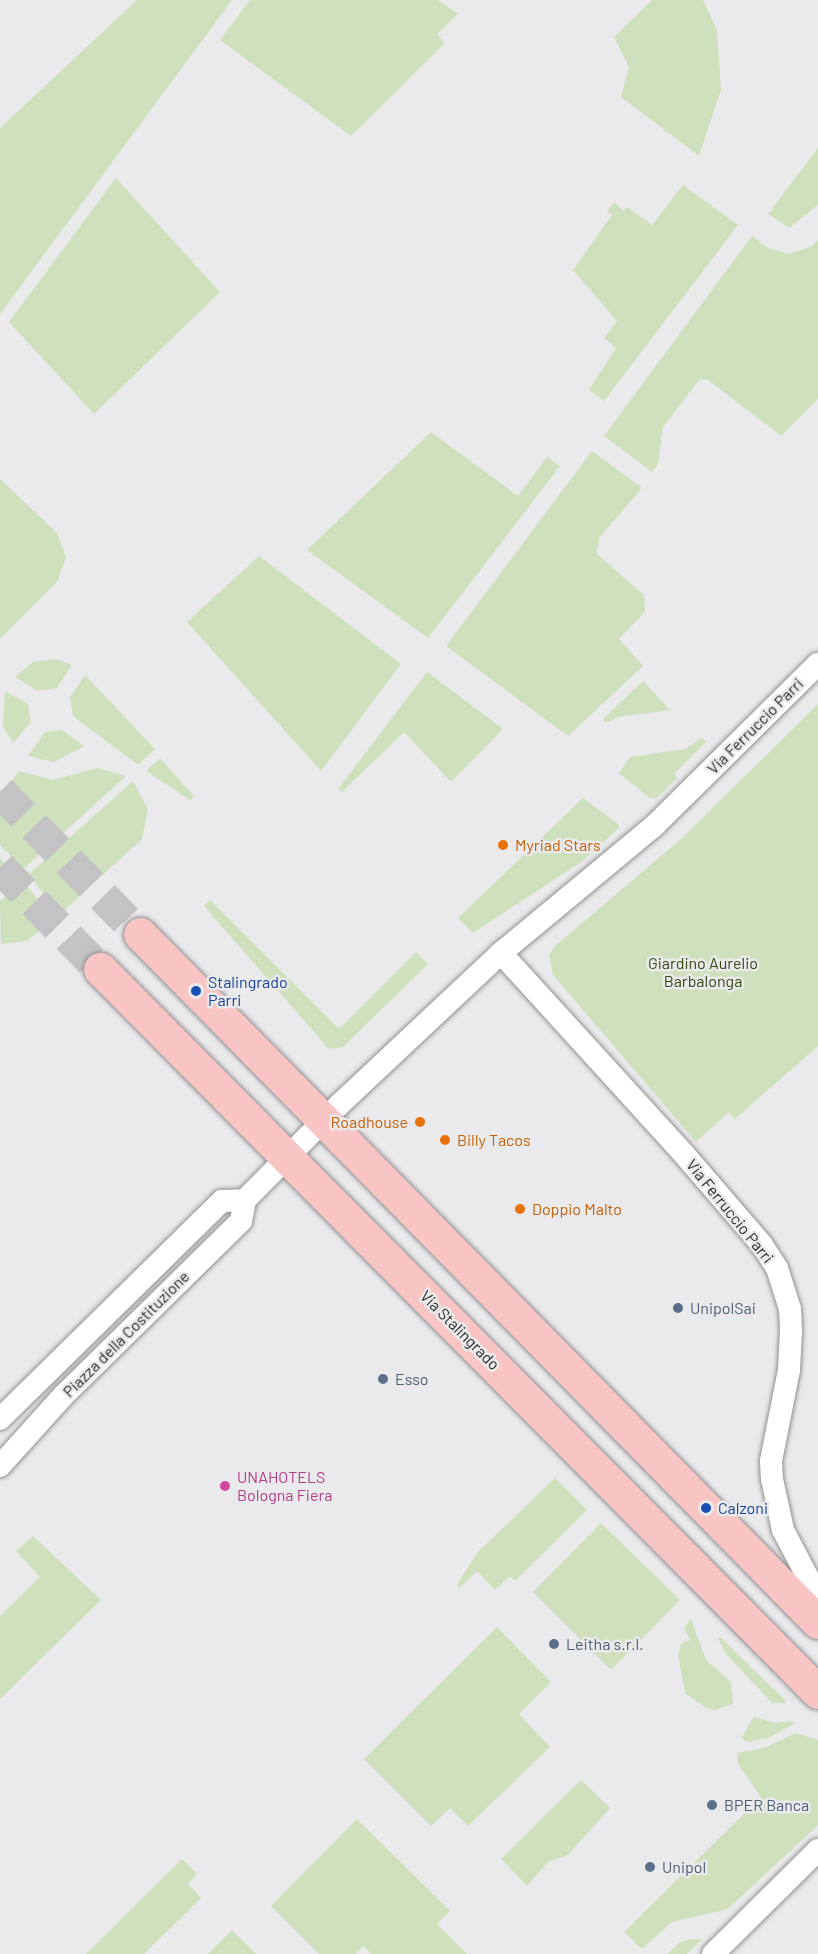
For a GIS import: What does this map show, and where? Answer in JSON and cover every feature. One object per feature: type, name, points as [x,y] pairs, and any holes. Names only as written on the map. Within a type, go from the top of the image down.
[{"type":"main road","points":[[140,934],[818,1622]]},
{"type":"main road","name":"Via Stalingrado","points":[[100,969],[818,1692]]},
{"type":"street","name":"Via Ferruccio Parri","points":[[324,1120],[501,952],[653,827],[818,664]]},
{"type":"street","name":"Via Ferruccio Parri","points":[[501,952],[683,1153],[762,1245],[777,1268],[790,1309],[791,1330],[789,1370],[771,1461],[772,1479],[783,1530],[818,1598]]},
{"type":"street","name":"Piazza della Costituzione","points":[[0,1466],[64,1395],[241,1221],[245,1200],[324,1120]]},
{"type":"street","name":"Piazza della Costituzione","points":[[0,1419],[222,1201],[245,1200]]},
{"type":"street","points":[[713,1954],[818,1850]]},
{"type":"green space","points":[[137,0],[232,0],[0,314],[0,128]]},
{"type":"green space","points":[[250,0],[438,0],[458,14],[437,34],[445,43],[351,136],[220,40]]},
{"type":"green space","points":[[652,0],[703,0],[717,30],[721,90],[699,156],[621,97],[629,67],[614,37]]},
{"type":"green space","points":[[818,148],[818,205],[789,228],[768,214]]},
{"type":"green space","points":[[116,178],[220,292],[94,414],[9,322]]},
{"type":"green space","points":[[683,185],[738,225],[604,401],[589,390],[616,348],[604,338],[617,321],[573,270],[612,215],[607,211],[614,202],[624,211],[627,207],[652,225]]},
{"type":"green space","points":[[752,236],[768,248],[789,254],[810,247],[818,240],[818,399],[781,436],[707,379],[699,380],[663,427],[658,464],[652,472],[604,436]]},
{"type":"green space","points":[[431,432],[518,496],[547,457],[560,466],[428,638],[307,550]]},
{"type":"green space","points":[[592,451],[642,488],[599,538],[597,554],[644,595],[645,612],[619,639],[643,666],[568,736],[446,646]]},
{"type":"green space","points":[[0,479],[57,533],[66,557],[57,582],[0,639]]},
{"type":"green space","points":[[259,556],[401,664],[321,771],[187,622]]},
{"type":"green space","points":[[56,659],[72,665],[57,688],[38,691],[15,677],[33,662]]},
{"type":"green space","points":[[427,672],[503,729],[451,782],[404,732],[342,792],[338,789]]},
{"type":"green space","points":[[85,675],[155,749],[138,765],[73,716],[70,697]]},
{"type":"green space","points":[[643,681],[670,710],[619,717],[606,723],[603,719]]},
{"type":"green space","points":[[5,691],[28,704],[31,722],[13,743],[3,726]]},
{"type":"green space","name":"Giardino Aurelio Barbalonga","points":[[818,704],[818,1046],[735,1119],[729,1112],[696,1142],[553,975],[549,955],[555,946],[681,839]]},
{"type":"green space","points":[[62,730],[84,746],[54,762],[28,756],[45,732]]},
{"type":"green space","points":[[702,738],[706,742],[674,774],[677,778],[657,798],[650,798],[619,773],[630,757],[685,749]]},
{"type":"green space","points":[[160,758],[194,796],[190,800],[146,771]]},
{"type":"green space","points":[[97,768],[126,776],[23,869],[0,845],[0,797],[19,771],[53,780]]},
{"type":"green space","points":[[133,781],[148,809],[142,839],[61,913],[28,875]]},
{"type":"green space","points":[[583,798],[619,825],[618,829],[581,862],[473,933],[458,918]]},
{"type":"green space","points":[[0,858],[15,875],[0,889]]},
{"type":"green space","points":[[22,881],[55,919],[26,941],[1,944],[0,901]]},
{"type":"green space","points":[[210,900],[339,1029],[416,952],[428,964],[343,1047],[329,1049],[204,906]]},
{"type":"green space","points":[[555,1478],[587,1510],[515,1581],[510,1576],[495,1590],[477,1571],[458,1589],[458,1583],[478,1552]]},
{"type":"green space","points":[[601,1523],[680,1600],[611,1670],[533,1592]]},
{"type":"green space","points":[[33,1536],[101,1600],[0,1699],[0,1616],[40,1577],[16,1551]]},
{"type":"green space","points":[[691,1619],[706,1660],[731,1682],[733,1704],[715,1710],[706,1708],[685,1693],[678,1654],[682,1643],[690,1640],[684,1628]]},
{"type":"green space","points":[[497,1627],[551,1682],[519,1714],[550,1747],[468,1826],[450,1808],[431,1826],[364,1759]]},
{"type":"green space","points":[[720,1637],[786,1703],[772,1703],[727,1655],[718,1639]]},
{"type":"green space","points":[[754,1717],[775,1723],[792,1721],[794,1724],[768,1738],[748,1742],[741,1738]]},
{"type":"green space","points":[[796,1733],[818,1740],[818,1825],[728,1909],[672,1922],[642,1949],[624,1932],[761,1797],[738,1764],[737,1753],[764,1748]]},
{"type":"green space","points":[[581,1780],[610,1808],[568,1855],[548,1862],[527,1886],[501,1859]]},
{"type":"green space","points":[[357,1819],[450,1911],[437,1924],[467,1954],[371,1954],[364,1946],[355,1954],[319,1954],[271,1906]]},
{"type":"green space","points":[[182,1859],[197,1874],[188,1884],[201,1898],[144,1954],[86,1954]]},
{"type":"green space","points":[[232,1930],[256,1954],[208,1954]]},
{"type":"green space","points":[[702,1939],[687,1954],[668,1954],[680,1942]]},
{"type":"tunnel","points":[[0,791],[140,934]]},
{"type":"tunnel","points":[[0,867],[100,969]]},
{"type":"place","name":"Myriad Stars","points":[[503,845]]},
{"type":"place","name":"Stalingrado Parri","points":[[196,991]]},
{"type":"place","name":"Roadhouse","points":[[420,1122]]},
{"type":"place","name":"Billy Tacos","points":[[445,1140]]},
{"type":"place","name":"Doppio Malto","points":[[520,1209]]},
{"type":"place","name":"UnipolSai","points":[[678,1308]]},
{"type":"place","name":"Esso","points":[[383,1379]]},
{"type":"place","name":"UNAHOTELS Bologna Fiera","points":[[225,1486]]},
{"type":"place","name":"Calzoni","points":[[706,1508]]},
{"type":"place","name":"Leitha s.r.l.","points":[[554,1644]]},
{"type":"place","name":"BPER Banca","points":[[712,1805]]},
{"type":"place","name":"Unipol","points":[[650,1867]]}]
